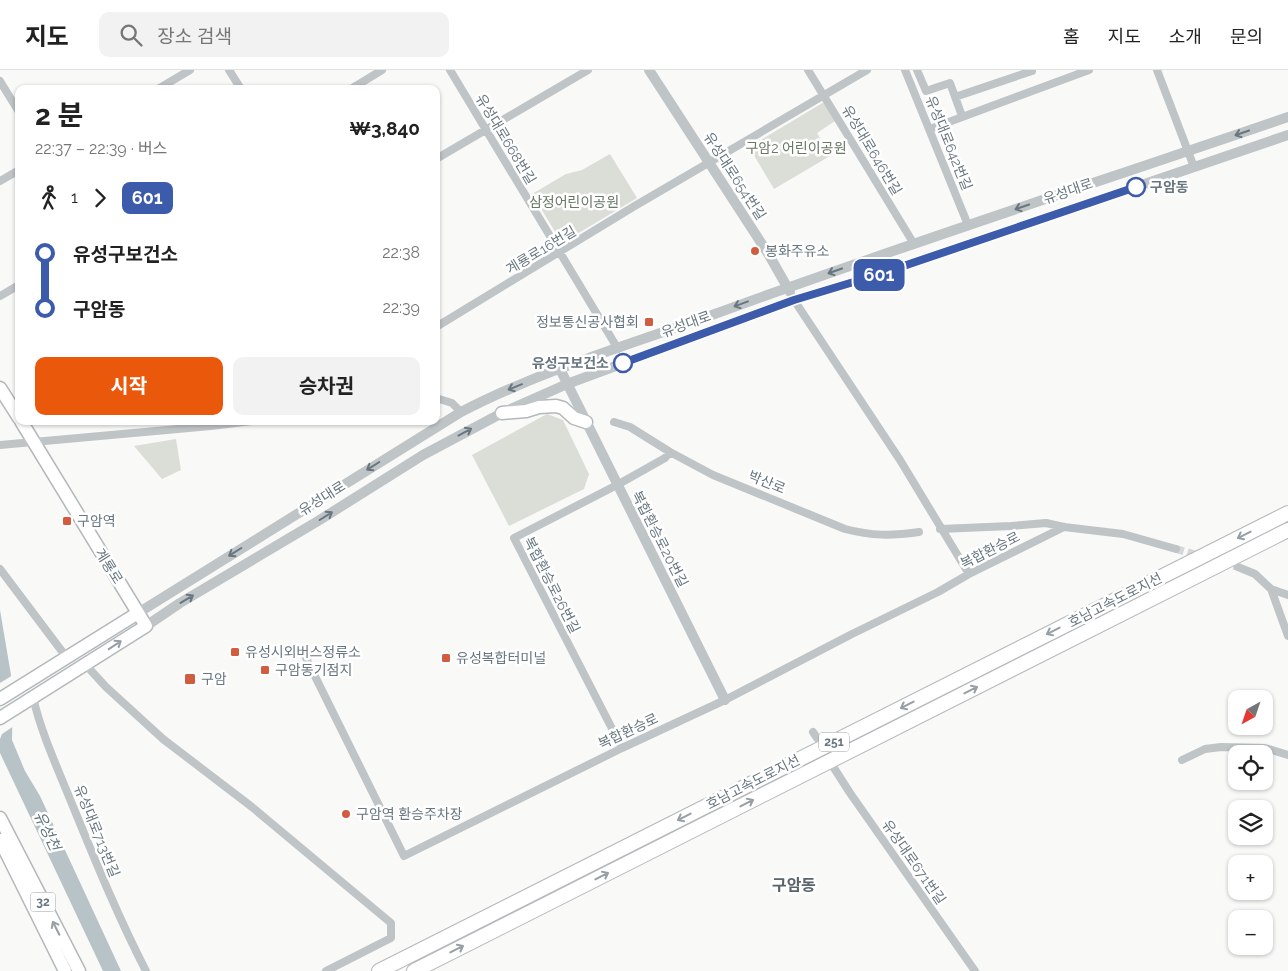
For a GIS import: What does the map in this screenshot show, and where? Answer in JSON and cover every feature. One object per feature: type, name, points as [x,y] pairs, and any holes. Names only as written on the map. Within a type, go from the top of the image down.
[{"type":"highway","name":"호남고속도로지선","points":[[380,971],[1288,513]]},
{"type":"highway","name":"호남고속도로지선","points":[[414,971],[1288,530]]},
{"type":"main road","name":"계룡로","points":[[0,388],[15,403]]},
{"type":"main road","points":[[502,413],[556,406],[563,408],[574,418],[586,422]]},
{"type":"main road","name":"계룡로","points":[[23,425],[138,613]]},
{"type":"main road","points":[[0,699],[138,613],[146,626]]},
{"type":"main road","name":"유성대로","points":[[0,718],[146,626]]},
{"type":"main road","points":[[0,812],[4,837]]},
{"type":"main road","points":[[0,818],[4,837]]},
{"type":"main road","name":"32","points":[[4,837],[65,971]]},
{"type":"main road","name":"32","points":[[4,837],[79,971]]},
{"type":"street","points":[[165,85],[190,70]]},
{"type":"street","points":[[229,70],[238,85]]},
{"type":"street","points":[[358,85],[382,70]]},
{"type":"street","name":"유성대로668번길","points":[[450,70],[618,348]]},
{"type":"street","points":[[440,157],[588,70]]},
{"type":"street","name":"유성대로654번길","points":[[649,70],[770,255],[794,300]]},
{"type":"street","name":"유성대로646번길","points":[[808,70],[914,244]]},
{"type":"street","name":"계룡로16번길","points":[[440,325],[867,70]]},
{"type":"street","name":"유성대로642번길","points":[[905,70],[968,225]]},
{"type":"street","points":[[917,70],[926,91],[950,83],[962,116]]},
{"type":"street","points":[[930,129],[1089,70]]},
{"type":"street","points":[[1157,70],[1194,167]]},
{"type":"street","points":[[955,97],[1032,71]]},
{"type":"street","points":[[0,81],[15,105]]},
{"type":"street","name":"유성대로","points":[[138,613],[461,412],[487,398],[560,369],[787,287],[1288,117]]},
{"type":"street","name":"유성대로","points":[[146,626],[180,603],[318,521],[423,455],[502,413],[794,300],[880,274],[1288,135]]},
{"type":"street","points":[[0,180],[15,172]]},
{"type":"street","points":[[0,296],[15,287]]},
{"type":"street","points":[[794,300],[900,460],[968,574]]},
{"type":"street","points":[[560,369],[569,388]]},
{"type":"street","name":"복합환승로20번길","points":[[569,388],[725,700]]},
{"type":"street","points":[[440,399],[452,403],[461,412]]},
{"type":"street","name":"박산로","points":[[614,422],[630,427],[670,452],[713,475],[845,529],[875,535],[892,536],[919,532]]},
{"type":"street","points":[[0,445],[199,425]]},
{"type":"street","points":[[617,485],[666,458],[670,452]]},
{"type":"street","name":"복합환승로26번길","points":[[617,485],[514,538],[622,748]]},
{"type":"street","points":[[940,528],[1046,523],[1064,528],[1123,534],[1176,549]]},
{"type":"street","name":"복합환승로","points":[[304,654],[404,856],[622,748],[725,700],[938,592],[968,574],[1064,528]]},
{"type":"street","points":[[1238,567],[1255,574],[1271,589],[1288,595]]},
{"type":"street","points":[[0,569],[67,658]]},
{"type":"street","points":[[1271,589],[1288,636]]},
{"type":"street","points":[[85,664],[106,687],[163,739],[252,807],[391,923],[391,938],[326,971]]},
{"type":"street","name":"유성대로713번길","points":[[31,698],[107,890],[146,971]]},
{"type":"street","points":[[1182,760],[1205,749],[1221,747],[1265,748],[1288,756]]},
{"type":"street","name":"유성대로671번길","points":[[834,768],[975,971]]},
{"type":"green space","name":"구암2 어린이공원","points":[[824,102],[835,121],[817,133],[830,156],[774,189],[749,147]]},
{"type":"green space","name":"삼정어린이공원","points":[[610,154],[637,198],[562,243],[532,194],[566,174],[582,170]]},
{"type":"green space","points":[[547,414],[563,420],[589,474],[584,489],[509,526],[472,455]]},
{"type":"green space","points":[[176,439],[181,470],[162,479],[134,446]]},
{"type":"water","name":"유성천","points":[[0,610],[13,687],[12,740],[121,971],[103,971],[0,753]]},
{"type":"pier","points":[[13,675],[15,687],[14,726],[2,734],[0,739],[0,683]]},
{"type":"tunnel","points":[[1176,549],[1238,567]]},
{"type":"bus line","name":"601","points":[[623,363],[794,300],[880,274],[1136,187]]},
{"type":"place","name":"구암동","points":[[1136,187]]},
{"type":"place","name":"봉화주유소","points":[[755,251]]},
{"type":"place","name":"정보통신공사협회","points":[[649,322]]},
{"type":"place","name":"유성구보건소","points":[[623,363]]},
{"type":"place","name":"구암역","points":[[67,521]]},
{"type":"place","name":"유성시외버스정류소","points":[[235,652]]},
{"type":"place","name":"유성복합터미널","points":[[446,658]]},
{"type":"place","name":"구암동기점지","points":[[265,670]]},
{"type":"place","name":"구암","points":[[190,679]]},
{"type":"place","name":"구암역 환승주차장","points":[[346,814]]},
{"type":"district","name":"구암동","points":[[794,885]]}]
